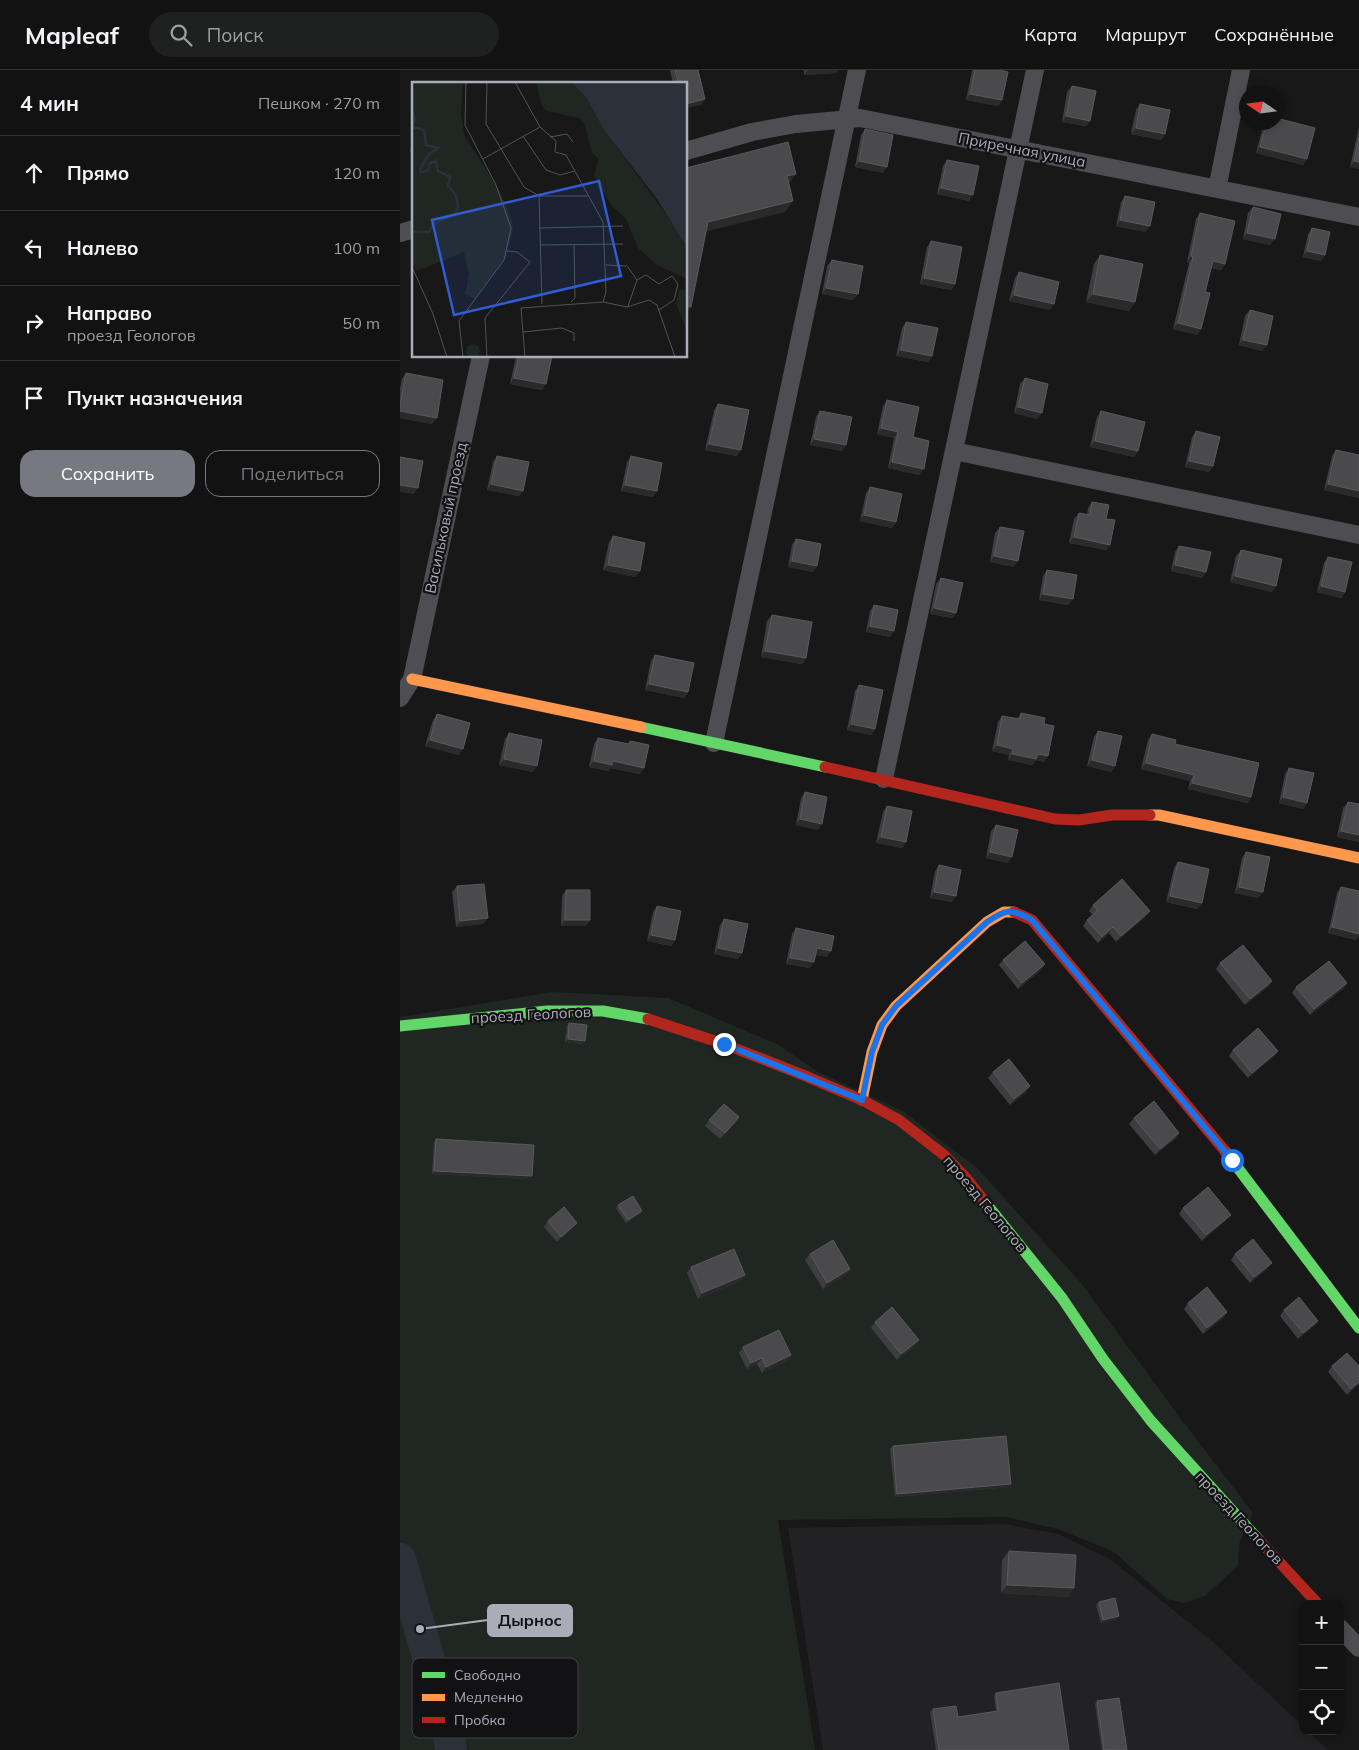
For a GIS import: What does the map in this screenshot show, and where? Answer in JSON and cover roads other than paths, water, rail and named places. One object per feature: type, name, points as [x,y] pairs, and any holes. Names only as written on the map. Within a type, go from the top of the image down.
[{"type":"street","points":[[714,743],[857,70]]},
{"type":"street","points":[[884,779],[1035,70]]},
{"type":"street","points":[[1217,189],[1240,70]]},
{"type":"street","name":"Приречная улица","points":[[688,150],[752,132],[796,124],[860,118],[1359,217]]},
{"type":"street","name":"Васильковый проезд","points":[[412,679],[480,358]]},
{"type":"street","points":[[954,451],[1359,534]]},
{"type":"street","points":[[400,698],[412,679],[884,779],[1055,819],[1079,820],[1112,815],[1159,815],[1359,858]]},
{"type":"street","points":[[862,1100],[872,1052],[882,1025],[896,1006],[987,922],[1002,912],[1017,911],[1032,920],[1232,1160],[1359,1328]]},
{"type":"street","name":"проезд Геологов","points":[[400,1026],[547,1011],[603,1011],[654,1020],[724,1044],[862,1100],[899,1120],[944,1155],[966,1178],[1056,1291],[1103,1359],[1151,1421],[1314,1600]]},
{"type":"street","points":[[1344,1632],[1359,1648]]},
{"type":"waterway","points":[[400,1559],[428,1658]]},
{"type":"waterway","points":[[449,1738],[451,1750]]},
{"type":"place","name":"Дырнос","points":[[420,1629]]}]
